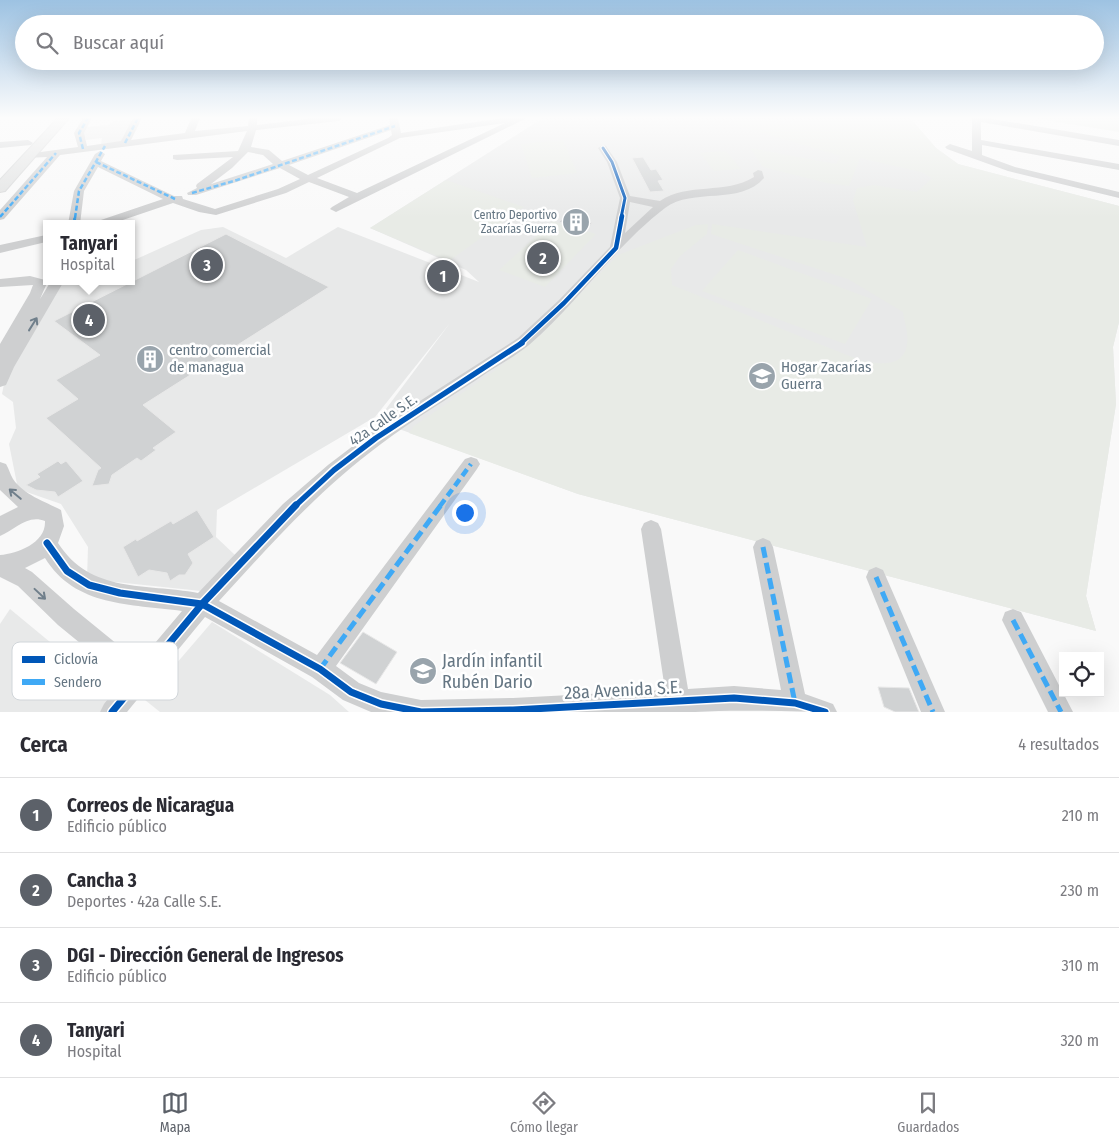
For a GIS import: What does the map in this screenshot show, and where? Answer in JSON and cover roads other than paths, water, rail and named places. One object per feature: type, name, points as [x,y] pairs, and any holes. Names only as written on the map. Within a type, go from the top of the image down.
[{"type":"main road","points":[[0,172],[27,151]]},
{"type":"main road","points":[[0,188],[28,151]]},
{"type":"street","points":[[40,151],[56,153],[68,151]]},
{"type":"street","points":[[75,220],[79,191],[102,151]]},
{"type":"street","points":[[112,220],[236,180],[317,151]]},
{"type":"street","points":[[96,162],[175,200],[216,212],[273,194],[309,179],[355,151]]},
{"type":"street","points":[[336,209],[400,175],[451,151]]},
{"type":"street","points":[[605,151],[612,162],[625,198],[616,248]]},
{"type":"street","points":[[961,151],[1012,169],[1119,195]]},
{"type":"street","points":[[978,151],[978,158]]},
{"type":"street","points":[[1030,151],[1119,167]]},
{"type":"street","points":[[192,193],[222,171],[243,152]]},
{"type":"street","points":[[177,157],[266,152],[279,164],[309,179],[358,197]]},
{"type":"street","points":[[0,217],[56,153]]},
{"type":"street","points":[[625,198],[662,205],[671,199],[685,195],[717,193],[753,183],[758,178],[758,173]]},
{"type":"street","name":"42a Calle S.E.","points":[[171,642],[202,604],[290,510],[334,470],[384,433],[523,342],[564,303],[616,248],[662,205]]},
{"type":"street","points":[[0,249],[43,240]]},
{"type":"street","points":[[0,278],[43,273]]},
{"type":"street","points":[[0,283],[30,280],[40,282],[37,293],[0,357]]},
{"type":"street","points":[[0,381],[6,367],[56,285]]},
{"type":"street","points":[[320,669],[471,464]]},
{"type":"street","points":[[0,469],[8,487],[17,496],[40,510]]},
{"type":"street","points":[[0,526],[20,514],[40,510],[48,511],[54,516],[56,524],[53,534],[46,543],[23,560],[0,566]]},
{"type":"street","points":[[651,528],[678,701]]},
{"type":"street","name":"28a Avenida S.E.","points":[[46,543],[65,569],[82,582],[120,592],[183,599],[202,604],[320,669],[352,692],[380,704],[421,712],[513,710],[734,698],[795,703],[825,712]]},
{"type":"street","points":[[763,547],[795,703]]},
{"type":"street","points":[[0,566],[25,580],[97,642]]},
{"type":"street","points":[[876,577],[933,712]]},
{"type":"street","points":[[1012,620],[1061,712]]},
{"type":"street","name":"42a Calle S.E.","points":[[112,712],[122,700]]},
{"type":"place","name":"Centro Deportivo Zacarías Guerra","points":[[576,222]]},
{"type":"place","name":"Cancha 3","points":[[543,258]]},
{"type":"place","name":"DGI - Dirección General de Ingresos","points":[[207,265]]},
{"type":"place","name":"Correos de Nicaragua","points":[[443,276]]},
{"type":"place","name":"Tanyari","points":[[89,320]]},
{"type":"place","name":"centro comercial de managua","points":[[150,359]]},
{"type":"place","name":"Hogar Zacarías Guerra","points":[[762,376]]},
{"type":"place","name":"Jardín infantil Rubén Dario","points":[[423,671]]}]
